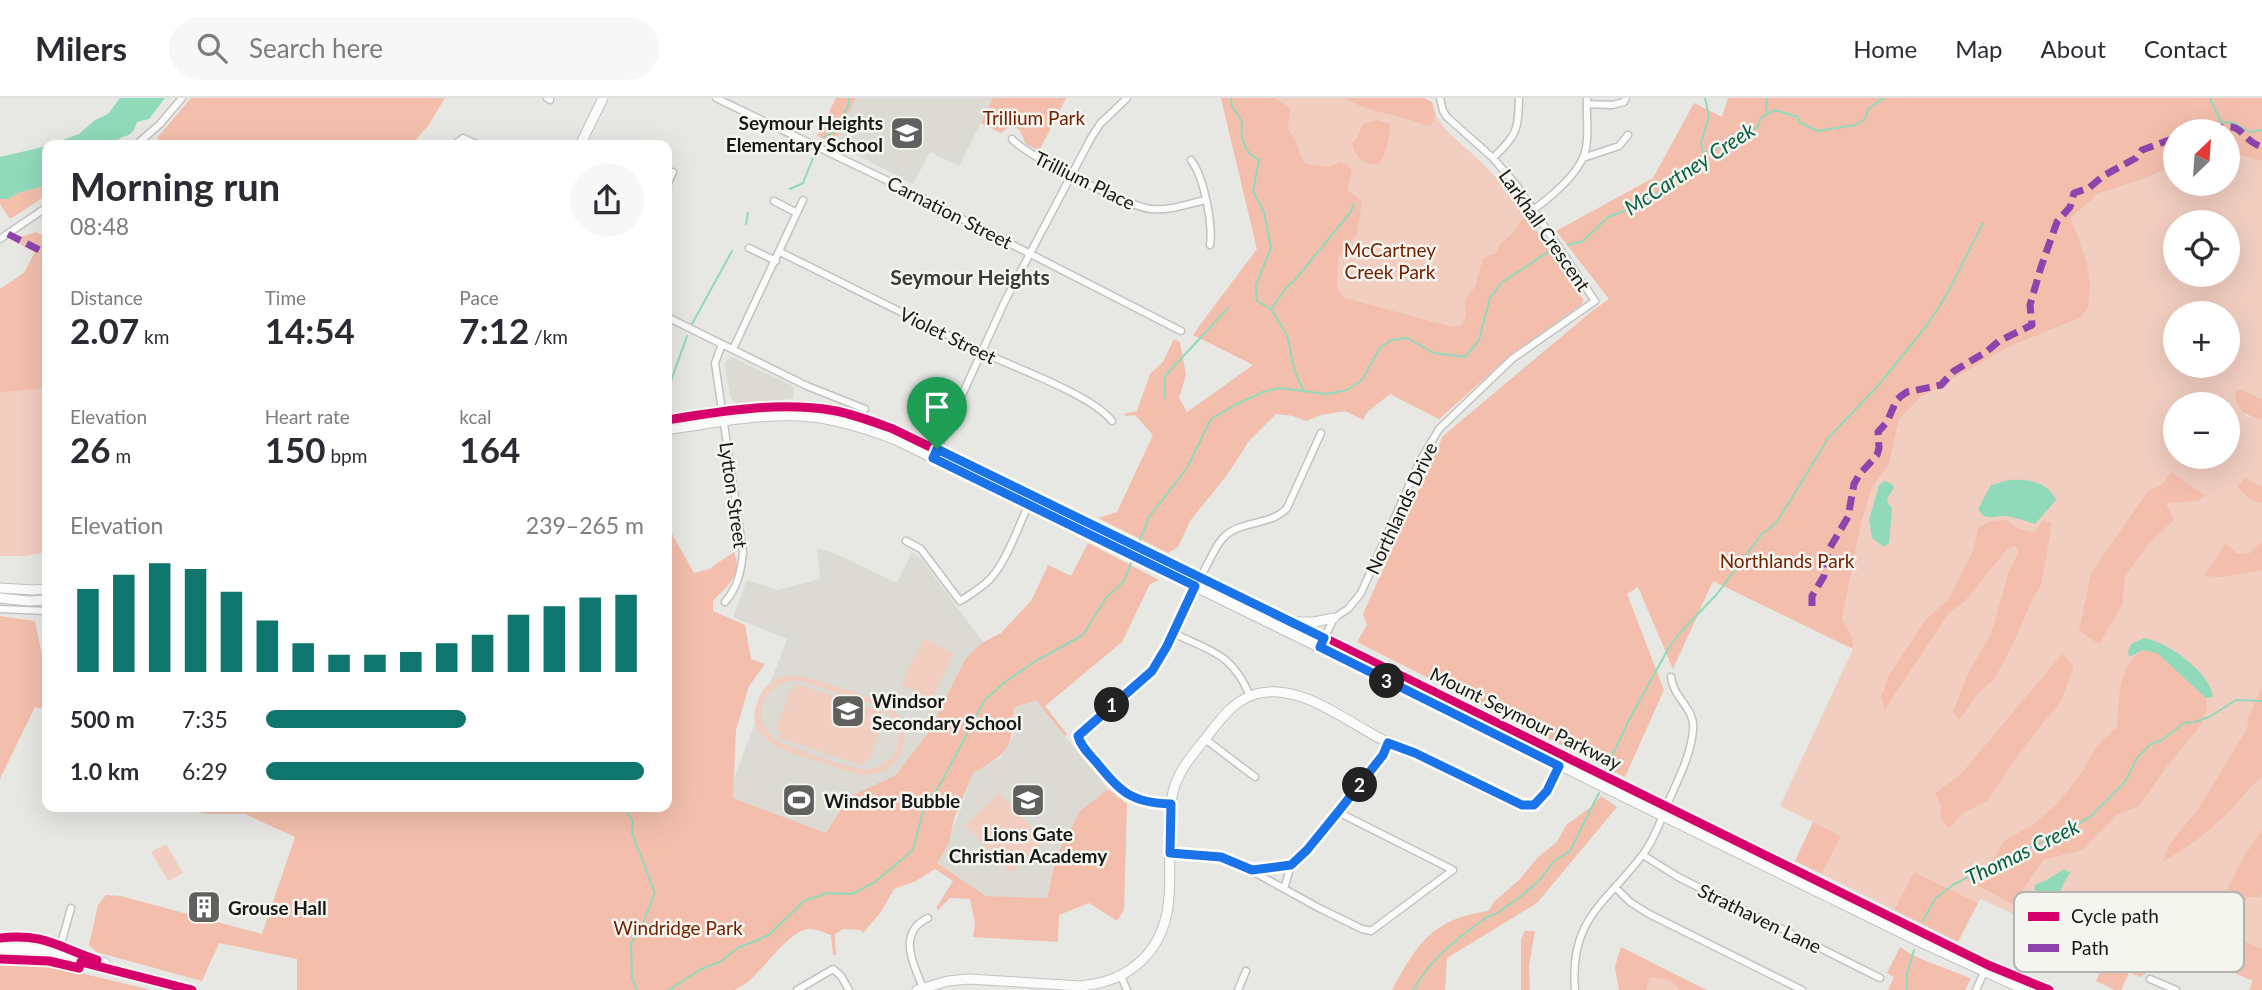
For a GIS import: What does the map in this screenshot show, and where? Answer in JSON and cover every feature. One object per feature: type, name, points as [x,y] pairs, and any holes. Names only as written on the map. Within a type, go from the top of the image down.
[{"type":"main road","points":[[582,140],[603,98]]},
{"type":"main road","name":"Mount Seymour Parkway","points":[[672,419],[723,416],[793,407],[837,411],[893,429],[935,454],[2025,990]]},
{"type":"main road","name":"Mount Seymour Parkway","points":[[672,429],[723,416]]},
{"type":"main road","name":"Mount Seymour Parkway","points":[[1197,582],[1292,622],[1322,643]]},
{"type":"main road","points":[[0,587],[42,589]]},
{"type":"main road","points":[[0,598],[42,600]]},
{"type":"main road","points":[[1292,622],[1334,618]]},
{"type":"main road","points":[[920,989],[948,981],[1061,987],[1097,984],[1121,976],[1145,958],[1161,934],[1168,909],[1171,804],[1174,787],[1205,739],[1228,710],[1250,696],[1274,691],[1294,694],[1321,705],[1388,743],[1527,806],[1534,805],[1544,796],[1561,761]]},
{"type":"main road","points":[[0,945],[37,945],[59,953]]},
{"type":"main road","points":[[0,954],[83,955],[192,990]]},
{"type":"main road","name":"Mount Seymour Parkway","points":[[1986,969],[2049,990]]},
{"type":"street","points":[[142,140],[160,124],[182,98]]},
{"type":"street","name":"Carnation Street","points":[[716,98],[1031,253],[1181,331]]},
{"type":"street","name":"Larkhall Crescent","points":[[1440,98],[1447,117],[1493,158],[1534,210],[1595,301]]},
{"type":"street","points":[[1493,158],[1511,141],[1516,132],[1519,98]]},
{"type":"street","points":[[1534,210],[1559,191],[1583,158],[1586,148],[1587,101],[1612,105],[1624,102],[1626,98]]},
{"type":"street","points":[[935,454],[1005,301],[1072,175],[1100,124],[1124,99]]},
{"type":"street","points":[[1583,158],[1619,146],[1628,135]]},
{"type":"street","name":"Trillium Place","points":[[1012,139],[1027,152],[1142,208],[1155,210],[1205,200]]},
{"type":"street","points":[[1191,160],[1197,168],[1211,226],[1210,245]]},
{"type":"street","points":[[733,349],[803,200]]},
{"type":"street","points":[[774,201],[797,213]]},
{"type":"street","points":[[0,239],[42,210]]},
{"type":"street","points":[[749,248],[776,261]]},
{"type":"street","name":"Violet Street","points":[[780,252],[982,352],[1081,397],[1105,412],[1112,421]]},
{"type":"street","name":"Northlands Drive","points":[[1322,643],[1334,618],[1348,609],[1361,593],[1420,461],[1439,429],[1512,359],[1595,301]]},
{"type":"street","points":[[672,319],[807,386],[865,409]]},
{"type":"street","name":"Lytton Street","points":[[722,344],[715,363],[743,552],[741,574],[732,594],[725,602]]},
{"type":"street","points":[[1171,804],[1135,799],[1125,793],[1084,748],[1078,736],[1147,677],[1157,664],[1197,582],[1227,533],[1277,517],[1287,508],[1321,433]]},
{"type":"street","points":[[906,541],[921,549],[960,601],[992,577],[1031,500]]},
{"type":"street","points":[[0,609],[42,611]]},
{"type":"street","points":[[1173,633],[1231,663],[1250,696]]},
{"type":"street","points":[[1575,990],[1574,959],[1580,935],[1592,914],[1643,855],[1656,833],[1681,774],[1694,726],[1691,715],[1678,697],[1671,677]]},
{"type":"street","points":[[1205,739],[1255,778]]},
{"type":"street","points":[[1284,889],[1291,865],[1338,812],[1383,755],[1388,743]]},
{"type":"street","points":[[1170,853],[1221,857],[1252,870],[1362,929],[1371,931],[1453,870],[1338,812]]},
{"type":"street","name":"Strathaven Lane","points":[[1643,855],[1678,877],[1880,978]]},
{"type":"street","points":[[1252,870],[1291,865]]},
{"type":"street","points":[[1615,887],[1630,902],[1649,914],[1802,990]]},
{"type":"street","points":[[59,953],[71,908]]},
{"type":"street","points":[[920,989],[909,947],[918,926],[928,918]]},
{"type":"street","points":[[797,990],[833,969],[841,976],[849,990]]},
{"type":"street","points":[[1976,990],[1986,969]]},
{"type":"street","points":[[1238,990],[1246,971]]},
{"type":"street","points":[[1121,976],[1127,990]]},
{"type":"street","points":[[2150,979],[2176,990]]},
{"type":"shaded area","points":[[120,98],[165,98],[149,119],[137,122],[129,135],[118,140],[63,140],[79,134],[95,120],[108,114]]},
{"type":"shaded area","name":"Seymour Heights Elementary School","points":[[856,98],[993,98],[959,166],[930,152],[913,184],[834,143]]},
{"type":"shaded area","points":[[42,147],[42,186],[18,193],[9,199],[0,199],[0,157]]},
{"type":"shaded area","points":[[732,357],[791,385],[794,388],[793,399],[738,403],[733,401],[725,365]]},
{"type":"shaded area","points":[[937,392],[951,399],[933,437],[919,431]]},
{"type":"shaded area","points":[[2009,480],[2043,485],[2056,500],[2035,524],[2005,516],[1987,517],[1978,509],[1991,485]]},
{"type":"shaded area","points":[[1885,481],[1894,488],[1887,502],[1892,508],[1889,543],[1884,547],[1872,538],[1869,520],[1879,485]]},
{"type":"shaded area","name":"Windsor Secondary School","points":[[817,548],[897,583],[912,552],[922,560],[983,642],[925,742],[834,849],[723,807],[787,639],[733,617],[747,580],[777,590],[820,579]]},
{"type":"shaded area","points":[[2144,638],[2164,645],[2196,668],[2210,687],[2213,697],[2206,698],[2157,653],[2143,650],[2129,657],[2131,644]]},
{"type":"shaded area","name":"Lions Gate Christian Academy","points":[[1036,700],[1108,789],[1080,811],[1056,857],[1047,898],[986,896],[937,863],[948,842],[973,773],[1000,758],[1014,734],[1013,708]]},
{"type":"shaded area","points":[[2064,869],[2070,873],[2061,892],[2038,892],[2034,889],[2036,884]]},
{"type":"green space","points":[[191,98],[445,98],[428,126],[415,140],[157,138]]},
{"type":"green space","points":[[836,98],[856,98],[834,143],[817,136]]},
{"type":"green space","name":"Trillium Park","points":[[993,98],[1066,98],[1039,151],[1026,144],[1016,128],[1009,127],[1001,133],[981,123]]},
{"type":"green space","name":"McCartney Creek Park","points":[[1221,98],[1424,98],[1432,102],[1443,126],[1491,172],[1520,206],[1583,299],[1582,304],[1514,352],[1439,419],[1390,394],[1367,412],[1198,327],[1257,249]]},
{"type":"green space","name":"McCartney Creek Park","points":[[1221,98],[1276,98],[1290,108],[1288,129],[1303,161],[1329,167],[1341,162],[1348,165],[1352,171],[1347,190],[1362,203],[1357,234],[1338,258],[1337,290],[1345,298],[1445,325],[1462,325],[1466,316],[1465,300],[1475,287],[1483,258],[1496,253],[1503,241],[1526,217],[1583,299],[1582,304],[1514,352],[1439,419],[1390,394],[1367,412],[1363,420],[1345,411],[1306,421],[1276,414],[1249,441],[1227,475],[1190,521],[1178,547],[1168,553],[1098,518],[1117,512],[1153,435],[1135,415],[1124,414],[1137,411],[1150,374],[1163,362],[1174,339],[1180,342],[1186,375],[1179,398],[1187,412],[1253,365],[1193,335],[1257,249]]},
{"type":"green space","points":[[1345,98],[1424,98],[1432,102],[1435,115],[1432,124],[1427,126]]},
{"type":"green space","name":"Northlands Park","points":[[1728,98],[2262,98],[2262,161],[2240,155],[2240,119],[2163,119],[2163,170],[2098,194],[2071,218],[2087,263],[2090,283],[2088,308],[2080,318],[2011,346],[1921,397],[1899,419],[1889,465],[1872,487],[1862,520],[1842,619],[1853,639],[1853,649],[1713,581],[1673,669],[1638,587],[1627,594],[1664,690],[1625,777],[1357,642],[1367,625],[1363,614],[1443,436],[1609,299],[1556,231],[1653,178],[1694,103],[1722,117]]},
{"type":"green space","points":[[1376,120],[1390,124],[1389,139],[1379,164],[1369,164],[1355,152],[1352,143],[1362,125]]},
{"type":"green space","points":[[2240,155],[2262,161],[2262,399],[2241,389],[2246,416],[2262,420],[2262,990],[2249,990],[2253,981],[2233,972],[2244,972],[2244,892],[2014,892],[2014,914],[1981,899],[1978,903],[1914,872],[1894,910],[1822,874],[1841,836],[1780,806],[1853,649],[1713,581],[1709,589],[1725,503],[1824,625],[1852,638],[1842,619],[1862,520],[1872,487],[1889,465],[1899,419],[1921,397],[2011,346],[2080,318],[2088,308],[2087,263],[2070,218],[2098,194],[2163,170],[2163,196],[2240,196]]},
{"type":"green space","points":[[42,186],[42,198],[10,219],[0,204],[0,199],[9,199],[18,193]]},
{"type":"green space","points":[[36,232],[42,235],[42,388],[0,392],[0,289],[24,273],[35,252],[12,240]]},
{"type":"green space","points":[[35,252],[42,256],[42,553],[0,556],[0,289],[24,273]]},
{"type":"green space","points":[[2241,389],[2262,399],[2262,420],[2246,414],[2240,408],[2240,392],[2235,391]]},
{"type":"green space","points":[[2171,472],[2204,495],[2198,501],[2166,503],[2174,520],[2149,543],[2125,577],[2122,605],[2099,644],[2079,631],[2091,573],[2148,491],[2163,484]]},
{"type":"green space","points":[[2246,478],[2262,487],[2262,503],[2248,497],[2240,489],[2238,485]]},
{"type":"green space","points":[[2006,520],[2015,527],[2034,533],[2043,520],[2052,524],[2041,585],[1994,680],[1979,692],[1959,720],[1953,712],[1968,673],[1991,634],[2009,571],[2019,551],[2015,546],[2007,549],[1965,601],[1949,613],[1885,709],[1881,697],[1889,675],[1926,619],[1948,600],[1973,551],[1978,528],[1991,521]]},
{"type":"green space","name":"Windridge Park","points":[[672,534],[694,573],[709,569],[734,552],[737,567],[735,574],[713,601],[713,611],[745,625],[751,659],[765,664],[749,686],[736,730],[733,798],[826,833],[849,797],[896,775],[928,733],[966,658],[983,642],[1001,633],[1031,601],[1048,565],[1071,576],[1088,543],[1159,580],[1150,584],[1122,642],[1045,706],[1067,734],[1065,736],[1036,700],[1013,708],[1010,741],[1001,755],[973,773],[954,819],[949,843],[937,863],[986,896],[1047,898],[1056,857],[1080,811],[1108,789],[1127,804],[1124,910],[1117,921],[1089,903],[1059,915],[1058,942],[973,937],[975,923],[970,899],[950,898],[938,910],[936,908],[953,881],[935,869],[916,881],[894,889],[881,912],[863,933],[861,930],[843,929],[835,934],[836,955],[833,955],[831,935],[813,929],[803,930],[786,942],[748,982],[734,990],[297,990],[297,959],[219,943],[202,981],[96,952],[89,945],[98,905],[106,895],[121,896],[262,934],[295,837],[245,814],[199,812],[672,812]]},
{"type":"green space","points":[[2262,542],[2262,570],[2221,577],[2204,576],[2226,543],[2236,553],[2248,554]]},
{"type":"green space","points":[[0,616],[35,621],[42,655],[42,709],[35,707],[0,779]]},
{"type":"green space","points":[[924,638],[954,653],[931,700],[901,685]]},
{"type":"green space","points":[[2143,649],[2157,652],[2206,698],[2207,708],[2201,725],[2139,806],[2117,815],[2082,850],[2043,860],[2021,892],[2014,892],[2013,904],[1967,880],[1976,877],[1994,858],[2004,841],[2034,824],[2056,805],[2083,771],[2096,747],[2117,727],[2121,684],[2134,657]]},
{"type":"green space","points":[[2062,654],[2074,666],[2061,701],[2020,752],[1987,801],[1962,814],[1949,829],[1940,817],[1941,806],[1935,793],[1961,774]]},
{"type":"green space","points":[[788,675],[806,677],[886,704],[899,717],[903,728],[903,747],[896,760],[886,770],[864,775],[798,755],[772,744],[762,736],[756,725],[755,713],[764,689],[774,680]],"holes":[[[789,681],[800,681],[887,711],[896,723],[899,737],[892,757],[879,766],[860,768],[783,744],[773,737],[762,720],[764,701],[778,686]]]},
{"type":"green space","points":[[796,684],[882,711],[880,717],[884,719],[870,760],[866,759],[864,766],[779,738],[781,732],[776,730],[790,689],[794,690]]},
{"type":"green space","points":[[2262,686],[2262,777],[2207,831],[2163,861],[2170,844],[2198,809],[2247,729],[2248,719]]},
{"type":"green space","points":[[999,793],[1045,841],[1011,873],[965,825]]},
{"type":"green space","points":[[1601,796],[1617,807],[1537,903],[1447,958],[1445,990],[1392,990],[1410,959],[1428,936],[1453,920],[1488,911],[1538,857],[1557,842],[1566,825]]},
{"type":"green space","points":[[1813,822],[1841,836],[1822,874],[1795,861]]},
{"type":"green space","points":[[2262,830],[2262,893],[2260,897],[2248,897],[2244,903],[2244,892],[2226,892],[2243,858]]},
{"type":"green space","points":[[166,844],[183,873],[168,881],[151,852]]},
{"type":"green space","points":[[1914,872],[1978,903],[1958,942],[1894,910]]},
{"type":"green space","points":[[1525,931],[1535,931],[1529,966],[1530,990],[1521,990],[1521,939]]},
{"type":"green space","points":[[2244,942],[2262,949],[2262,990],[2249,990],[2253,981],[2233,972],[2244,972]]},
{"type":"green space","points":[[1621,947],[1707,990],[1619,990],[1615,967]]},
{"type":"green space","points":[[1621,947],[1707,990],[1680,990],[1674,983],[1650,977],[1646,990],[1619,990],[1615,967]]},
{"type":"green space","points":[[1900,947],[1917,957],[1971,979],[1965,990],[1888,990],[1894,977],[1887,973]]},
{"type":"green space","points":[[0,966],[52,966],[151,990],[0,990]]},
{"type":"green space","points":[[2100,972],[2130,972],[2121,990],[2096,981]]},
{"type":"green space","points":[[2100,972],[2129,972],[2121,990],[2096,981]]},
{"type":"green space","points":[[2129,972],[2146,972],[2140,977]]},
{"type":"green space","points":[[2130,972],[2146,972],[2140,977]]},
{"type":"waterway","points":[[824,137],[836,131],[849,98]]},
{"type":"waterway","points":[[1231,98],[1232,106],[1242,121],[1244,144],[1259,160],[1253,191],[1264,212],[1271,248],[1256,285],[1257,301],[1271,309],[1287,335],[1295,372],[1304,391]]},
{"type":"waterway","points":[[1703,153],[1701,143],[1709,116],[1705,98]]},
{"type":"waterway","points":[[1766,114],[1767,98]]},
{"type":"waterway","name":"McCartney Creek","points":[[1568,245],[1583,241],[1608,217],[1635,207],[1700,165],[1703,153],[1716,149],[1741,131],[1757,128],[1761,118],[1774,110],[1798,117],[1799,122],[1817,131],[1855,125],[1865,119],[1868,109],[1884,98]]},
{"type":"waterway","points":[[2210,98],[2221,122],[2234,123],[2250,132],[2262,130]]},
{"type":"waterway","points":[[790,189],[803,183],[813,158]]},
{"type":"waterway","points":[[1271,309],[1350,213],[1354,204]]},
{"type":"waterway","points":[[746,224],[748,213]]},
{"type":"waterway","points":[[1606,769],[1629,720],[1678,635],[1717,594],[1761,535],[1777,522],[1829,437],[1877,387],[1928,324],[1947,294],[1983,223]]},
{"type":"waterway","name":"McCartney Creek","points":[[1140,540],[1149,517],[1187,468],[1211,419],[1263,392],[1279,388],[1327,394],[1347,390],[1362,380],[1380,348],[1391,340],[1407,338],[1434,353],[1465,357],[1479,340],[1490,298],[1501,283],[1551,250]]},
{"type":"waterway","points":[[692,324],[732,251]]},
{"type":"waterway","points":[[1165,398],[1165,376],[1228,308]]},
{"type":"waterway","points":[[672,378],[687,336]]},
{"type":"waterway","name":"McCartney Creek","points":[[669,990],[701,969],[720,962],[738,948],[769,935],[804,901],[827,893],[852,894],[875,882],[913,850],[924,808],[941,783],[985,700],[1034,662],[1083,635],[1106,598],[1124,581],[1131,563]]},
{"type":"waterway","name":"Thomas Creek","points":[[1923,921],[1935,899],[1953,885],[2009,861],[2026,849],[2090,817],[2125,782],[2137,758],[2151,744],[2162,740],[2184,723],[2211,716],[2236,700],[2262,701]]},
{"type":"waterway","points":[[1413,990],[1428,968],[1446,949],[1487,917],[1520,897],[1539,881],[1554,861],[1570,851],[1599,793]]},
{"type":"waterway","points":[[627,812],[633,821],[632,833],[655,893],[641,928],[631,943],[632,978],[637,990]]},
{"type":"waterway","name":"Thomas Creek","points":[[1907,990],[1907,974],[1914,950]]},
{"type":"marked path","points":[[2240,131],[2262,147]]},
{"type":"marked path","points":[[1812,606],[1812,596],[1824,576],[1828,551],[1848,517],[1854,484],[1877,455],[1878,432],[1887,422],[1896,401],[1907,392],[1941,385],[1954,371],[1999,341],[2032,325],[2030,305],[2041,267],[2057,222],[2070,207],[2074,193],[2089,188],[2103,176],[2136,158],[2142,150],[2163,142]]},
{"type":"marked path","points":[[8,234],[42,251]]},
{"type":"cycle path","points":[[672,419],[730,411],[794,407],[843,413],[893,429],[1988,965],[2049,990]]},
{"type":"cycle path","points":[[0,938],[40,939],[97,960]]},
{"type":"cycle path","points":[[0,959],[49,961],[79,968],[81,962],[192,990]]},
{"type":"place","name":"Seymour Heights Elementary School","points":[[907,133]]},
{"type":"place","name":"Windsor Secondary School","points":[[848,711]]},
{"type":"place","name":"Windsor Bubble","points":[[799,800]]},
{"type":"place","name":"Lions Gate Christian Academy","points":[[1028,800]]},
{"type":"place","name":"Grouse Hall","points":[[204,907]]},
{"type":"district","name":"Seymour Heights","points":[[970,276]]},
{"type":"route","points":[[937,449],[1324,638],[1320,647],[1559,766],[1547,791],[1534,805],[1522,805],[1415,753],[1388,743],[1383,755],[1338,812],[1291,865],[1252,870],[1221,857],[1170,853],[1171,804],[1135,799],[1125,793],[1084,748],[1078,736],[1152,671],[1195,586],[933,458],[937,449]]}]
